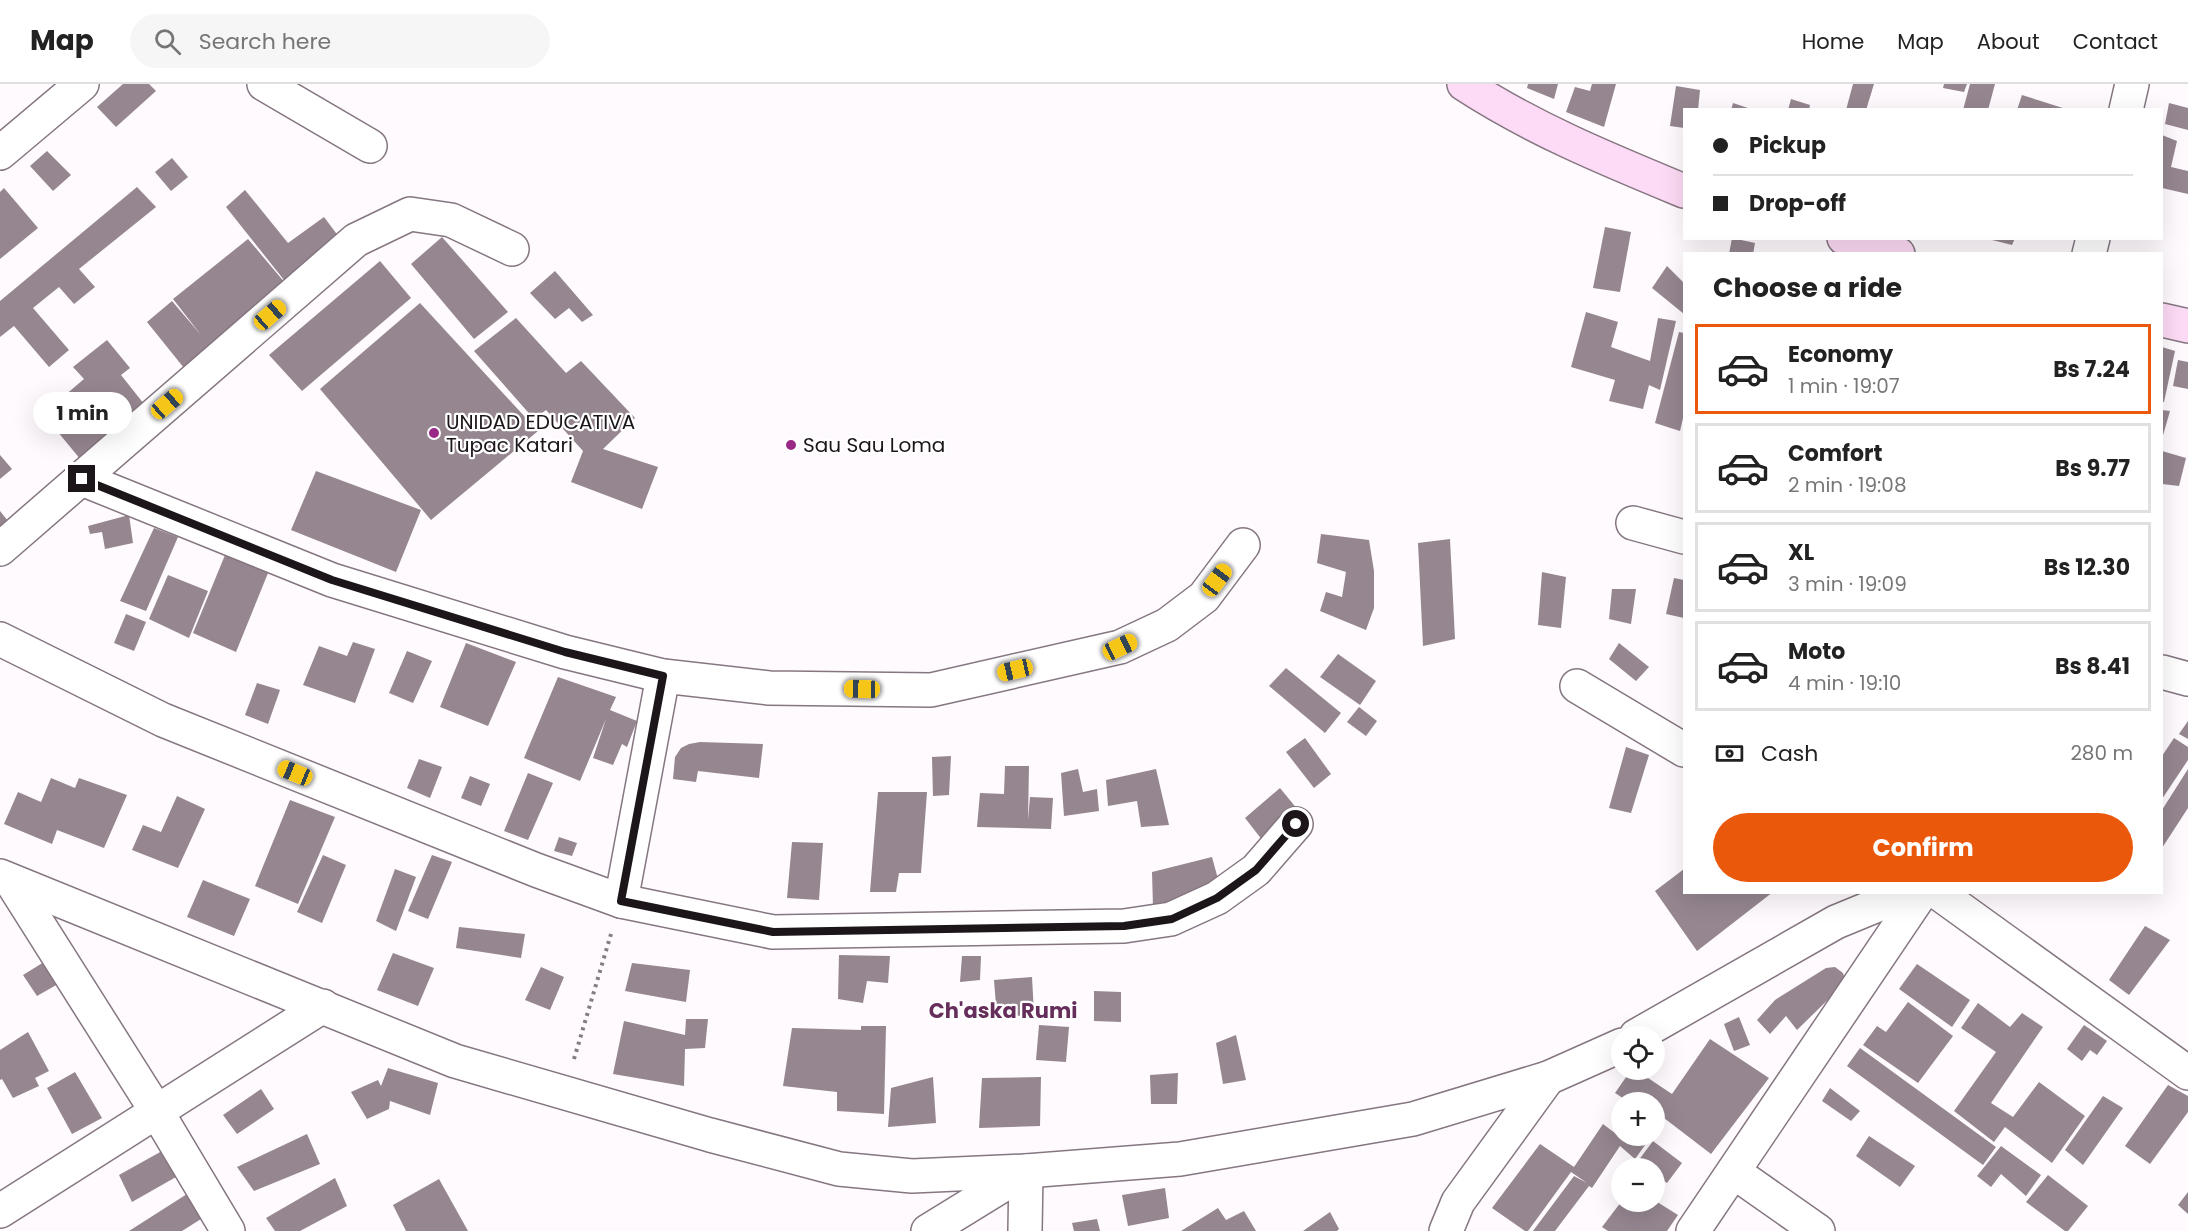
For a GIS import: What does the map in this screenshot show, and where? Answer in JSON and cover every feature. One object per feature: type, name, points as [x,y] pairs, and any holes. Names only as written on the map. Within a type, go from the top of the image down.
[{"type":"street","points":[[0,153],[82,84]]},
{"type":"street","points":[[264,84],[370,146]]},
{"type":"street","points":[[1464,84],[1500,107],[1613,162],[1683,191]]},
{"type":"street","points":[[2126,108],[2132,84]]},
{"type":"street","points":[[0,549],[356,240],[410,214],[451,220],[512,249]]},
{"type":"street","points":[[1851,240],[1891,252]]},
{"type":"street","points":[[2163,320],[2188,326]]},
{"type":"street","points":[[82,479],[332,580],[565,652],[663,676],[769,688],[931,690],[1120,647],[1167,625],[1204,597],[1243,545]]},
{"type":"street","points":[[1633,523],[1683,537]]},
{"type":"street","points":[[0,639],[163,720],[536,870],[621,901],[773,932],[1124,926],[1172,919],[1217,898],[1256,870],[1296,824]]},
{"type":"street","points":[[2163,672],[2188,679]]},
{"type":"street","points":[[621,901],[663,676]]},
{"type":"street","points":[[1577,686],[1683,749]]},
{"type":"street","points":[[5,878],[454,1061],[563,1094],[839,1169],[912,1176],[1026,1171],[1180,1159],[1413,1119],[1548,1078],[1611,1050]]},
{"type":"street","points":[[5,878],[157,1112],[228,1231]]},
{"type":"street","points":[[1654,1026],[1836,922],[1904,894]]},
{"type":"street","points":[[1692,1231],[1921,894]]},
{"type":"street","points":[[1940,894],[2188,1073]]},
{"type":"street","points":[[0,1211],[322,1006]]},
{"type":"street","points":[[1446,1231],[1458,1202],[1548,1078]]},
{"type":"street","points":[[928,1231],[1026,1171]]},
{"type":"street","points":[[1025,1231],[1026,1171]]},
{"type":"street","points":[[1734,1172],[1818,1231]]},
{"type":"path","points":[[563,1094],[621,901]]},
{"type":"building","points":[[123,84],[149,84],[156,91],[116,127],[97,107]]},
{"type":"building","points":[[1528,84],[1558,84],[1554,99],[1527,88]]},
{"type":"building","points":[[1592,84],[1616,84],[1604,127],[1566,112],[1575,87],[1590,91]]},
{"type":"building","points":[[1853,84],[1874,84],[1867,108],[1847,108]]},
{"type":"building","points":[[1944,84],[1967,84],[1964,92],[1943,88]]},
{"type":"building","points":[[1970,84],[1995,84],[1989,108],[1964,108]]},
{"type":"building","points":[[1676,86],[1700,90],[1698,108],[1683,108],[1683,128],[1670,126]]},
{"type":"building","points":[[2022,95],[2063,108],[2018,108]]},
{"type":"building","points":[[1791,99],[1810,105],[1809,108],[1789,108]]},
{"type":"building","points":[[1733,103],[1748,108],[1732,108]]},
{"type":"building","points":[[2169,103],[2188,108],[2188,130],[2165,124]]},
{"type":"building","points":[[2163,135],[2177,141],[2171,167],[2188,171],[2188,194],[2163,188]]},
{"type":"building","points":[[47,151],[71,175],[53,191],[30,166]]},
{"type":"building","points":[[172,158],[188,177],[171,191],[155,172]]},
{"type":"building","points":[[137,187],[156,207],[79,269],[95,287],[74,304],[59,287],[33,308],[69,350],[49,367],[14,326],[0,337],[0,301]]},
{"type":"building","points":[[4,188],[38,228],[0,259],[0,192]]},
{"type":"building","points":[[245,190],[288,243],[324,217],[339,237],[284,280],[226,207]]},
{"type":"building","points":[[1605,227],[1631,232],[1620,292],[1593,288]]},
{"type":"building","points":[[442,237],[508,312],[474,339],[411,264]]},
{"type":"building","points":[[248,239],[286,284],[184,368],[147,322],[172,301],[201,335],[173,299]]},
{"type":"building","points":[[1732,240],[1755,243],[1753,252],[1729,252]]},
{"type":"building","points":[[1992,240],[2014,240],[2012,245]]},
{"type":"building","points":[[380,261],[411,298],[302,391],[269,355]]},
{"type":"building","points":[[1667,266],[1683,282],[1683,313],[1652,288]]},
{"type":"building","points":[[555,271],[593,315],[582,322],[569,308],[555,319],[530,293]]},
{"type":"building","points":[[420,303],[538,431],[431,520],[320,389]]},
{"type":"building","points":[[1586,312],[1618,322],[1611,347],[1650,361],[1658,318],[1676,321],[1660,390],[1649,385],[1643,409],[1609,401],[1615,380],[1571,367]]},
{"type":"building","points":[[516,318],[566,373],[581,361],[635,418],[603,449],[658,467],[642,509],[571,482],[583,451],[546,410],[534,419],[474,351]]},
{"type":"building","points":[[1679,332],[1683,333],[1683,418],[1680,431],[1655,423]]},
{"type":"building","points":[[107,340],[130,368],[121,375],[144,404],[81,460],[43,414],[84,379],[73,367]]},
{"type":"building","points":[[2163,347],[2175,351],[2163,402]]},
{"type":"building","points":[[2178,360],[2188,362],[2188,389],[2173,386]]},
{"type":"building","points":[[2163,410],[2170,411],[2163,436]]},
{"type":"building","points":[[2163,451],[2186,458],[2179,486],[2163,484]]},
{"type":"building","points":[[0,455],[12,469],[0,479]]},
{"type":"building","points":[[316,471],[421,510],[396,572],[291,530]]},
{"type":"building","points":[[0,511],[8,521],[0,528]]},
{"type":"building","points":[[129,515],[133,543],[105,549],[102,532],[90,534],[88,526]]},
{"type":"building","points":[[154,528],[178,537],[146,611],[120,601]]},
{"type":"building","points":[[1321,534],[1369,540],[1374,571],[1374,608],[1366,630],[1320,611],[1326,592],[1342,597],[1346,572],[1317,563]]},
{"type":"building","points":[[1450,539],[1455,639],[1423,646],[1418,543]]},
{"type":"building","points":[[225,555],[268,573],[236,652],[193,633]]},
{"type":"building","points":[[1542,572],[1566,577],[1561,628],[1538,625]]},
{"type":"building","points":[[168,575],[208,591],[189,638],[149,619]]},
{"type":"building","points":[[1674,578],[1683,580],[1683,618],[1666,614]]},
{"type":"building","points":[[1612,589],[1636,589],[1631,624],[1609,619]]},
{"type":"building","points":[[126,614],[146,622],[134,651],[114,643]]},
{"type":"building","points":[[353,642],[375,649],[355,703],[303,685],[319,646],[347,656]]},
{"type":"building","points":[[466,643],[516,662],[488,726],[440,707]]},
{"type":"building","points":[[1619,643],[1649,667],[1636,681],[1609,659]]},
{"type":"building","points":[[407,651],[432,661],[413,703],[389,693]]},
{"type":"building","points":[[1338,654],[1376,681],[1360,705],[1320,677]]},
{"type":"building","points":[[1286,668],[1341,713],[1325,733],[1269,686]]},
{"type":"building","points":[[558,677],[616,697],[610,710],[637,721],[627,747],[622,744],[613,765],[593,758],[606,719],[580,781],[524,758]]},
{"type":"building","points":[[257,683],[280,690],[268,724],[245,715]]},
{"type":"building","points":[[1359,707],[1377,721],[1366,736],[1347,722]]},
{"type":"building","points":[[2188,721],[2188,739],[2179,734]]},
{"type":"building","points":[[1305,738],[1331,774],[1314,788],[1286,752]]},
{"type":"building","points":[[2174,738],[2188,747],[2188,760],[2163,798],[2163,754]]},
{"type":"building","points":[[700,742],[763,744],[759,778],[698,771],[696,782],[673,779],[675,757],[681,748]]},
{"type":"building","points":[[1626,747],[1649,755],[1631,813],[1609,808]]},
{"type":"building","points":[[951,756],[949,795],[933,796],[932,757]]},
{"type":"building","points":[[419,759],[442,767],[430,798],[407,788]]},
{"type":"building","points":[[1005,766],[1029,766],[1028,820],[1030,797],[1053,798],[1051,829],[977,827],[980,793],[1004,794]]},
{"type":"building","points":[[1078,769],[1083,792],[1097,789],[1099,811],[1064,816],[1061,773]]},
{"type":"building","points":[[1156,769],[1169,825],[1141,827],[1137,801],[1108,806],[1106,780]]},
{"type":"building","points":[[2188,769],[2188,808],[2163,846],[2163,808]]},
{"type":"building","points":[[528,773],[553,783],[528,840],[504,831]]},
{"type":"building","points":[[470,776],[490,784],[481,806],[461,798]]},
{"type":"building","points":[[51,778],[75,788],[79,778],[127,795],[104,848],[57,830],[52,844],[4,824],[18,792],[41,802]]},
{"type":"building","points":[[1280,788],[1298,810],[1263,841],[1245,818]]},
{"type":"building","points":[[878,792],[927,792],[921,873],[899,873],[896,892],[870,892]]},
{"type":"building","points":[[177,796],[205,809],[178,868],[132,850],[143,825],[161,832]]},
{"type":"building","points":[[290,800],[335,817],[298,904],[255,886]]},
{"type":"building","points":[[559,837],[577,843],[572,856],[554,851]]},
{"type":"building","points":[[792,842],[823,843],[819,900],[787,898]]},
{"type":"building","points":[[323,855],[346,865],[322,923],[297,912]]},
{"type":"building","points":[[432,855],[452,862],[428,919],[408,911]]},
{"type":"building","points":[[1212,857],[1221,890],[1153,907],[1152,872]]},
{"type":"building","points":[[395,869],[416,877],[396,931],[376,921]]},
{"type":"building","points":[[1683,870],[1683,894],[1770,894],[1697,951],[1655,891]]},
{"type":"building","points":[[203,880],[250,899],[234,936],[187,917]]},
{"type":"building","points":[[2145,926],[2170,940],[2129,995],[2109,980]]},
{"type":"building","points":[[459,927],[525,934],[521,958],[456,948]]},
{"type":"building","points":[[393,953],[434,968],[418,1006],[377,990]]},
{"type":"building","points":[[839,955],[890,956],[888,983],[867,981],[863,1003],[838,999]]},
{"type":"building","points":[[962,956],[981,956],[980,980],[960,982]]},
{"type":"building","points":[[44,962],[58,984],[37,996],[23,975]]},
{"type":"building","points":[[632,963],[690,970],[686,1002],[625,991]]},
{"type":"building","points":[[1917,964],[1970,1000],[1952,1027],[1899,989]]},
{"type":"building","points":[[541,967],[564,977],[550,1010],[525,1000]]},
{"type":"building","points":[[1835,967],[1843,973],[1846,982],[1797,1030],[1786,1016],[1770,1034],[1757,1020],[1775,1000],[1826,968]]},
{"type":"building","points":[[1032,977],[1034,1014],[997,1018],[994,980]]},
{"type":"building","points":[[1094,991],[1121,992],[1121,1022],[1094,1021]]},
{"type":"building","points":[[1908,1002],[1953,1036],[1918,1083],[1863,1045],[1877,1026],[1886,1032]]},
{"type":"building","points":[[1978,1003],[2010,1027],[2022,1013],[2043,1027],[1991,1103],[2013,1117],[2039,1082],[2085,1116],[2052,1163],[2005,1127],[1994,1142],[1954,1111],[1996,1052],[1961,1028]]},
{"type":"building","points":[[1739,1017],[1750,1045],[1734,1051],[1724,1024]]},
{"type":"building","points":[[686,1019],[708,1019],[705,1048],[685,1049],[684,1086],[613,1074],[624,1021],[685,1035]]},
{"type":"building","points":[[1039,1025],[1069,1027],[1066,1062],[1036,1060]]},
{"type":"building","points":[[2084,1025],[2107,1041],[2097,1055],[2090,1050],[2082,1061],[2067,1049]]},
{"type":"building","points":[[861,1026],[886,1026],[884,1114],[837,1111],[837,1092],[783,1086],[792,1028],[861,1030]]},
{"type":"building","points":[[28,1032],[49,1071],[35,1078],[39,1086],[13,1098],[2,1079],[0,1080],[0,1050]]},
{"type":"building","points":[[1236,1035],[1246,1080],[1223,1084],[1216,1043]]},
{"type":"building","points":[[1710,1039],[1769,1078],[1711,1154],[1665,1119],[1665,1092],[1616,1092],[1624,1080],[1651,1080],[1672,1094]]},
{"type":"building","points":[[1860,1048],[1996,1147],[1983,1165],[1847,1066]]},
{"type":"building","points":[[388,1068],[438,1083],[430,1115],[390,1101],[389,1109],[367,1119],[351,1092],[378,1080],[381,1086]]},
{"type":"building","points":[[75,1072],[102,1118],[72,1134],[47,1088]]},
{"type":"building","points":[[1178,1073],[1177,1104],[1151,1104],[1150,1075]]},
{"type":"building","points":[[933,1077],[936,1123],[888,1127],[891,1088]]},
{"type":"building","points":[[1041,1077],[1040,1126],[979,1128],[982,1078]]},
{"type":"building","points":[[2168,1085],[2188,1096],[2188,1112],[2150,1164],[2125,1146]]},
{"type":"building","points":[[1830,1088],[1860,1111],[1851,1121],[1822,1101]]},
{"type":"building","points":[[261,1089],[274,1109],[237,1134],[223,1115]]},
{"type":"building","points":[[2103,1096],[2123,1108],[2083,1165],[2065,1150]]},
{"type":"building","points":[[1603,1124],[1611,1130],[1611,1146],[1620,1146],[1592,1188],[1589,1186],[1555,1231],[1533,1231],[1574,1176],[1587,1183],[1571,1172],[1528,1231],[1492,1208],[1540,1144],[1574,1167]]},
{"type":"building","points":[[307,1134],[320,1164],[254,1191],[237,1167]]},
{"type":"building","points":[[1869,1136],[1915,1166],[1900,1187],[1856,1156]]},
{"type":"building","points":[[1620,1146],[1644,1146],[1634,1158]]},
{"type":"building","points":[[1649,1146],[1660,1146],[1682,1163],[1667,1183],[1665,1182],[1665,1158],[1640,1158]]},
{"type":"building","points":[[2001,1146],[2041,1175],[2026,1196],[2001,1174],[1991,1187],[1977,1176]]},
{"type":"building","points":[[162,1151],[176,1177],[132,1202],[119,1175]]},
{"type":"building","points":[[2048,1175],[2088,1206],[2068,1231],[2026,1202]]},
{"type":"building","points":[[335,1178],[347,1206],[300,1231],[275,1231],[266,1218]]},
{"type":"building","points":[[439,1179],[468,1231],[406,1231],[393,1205]]},
{"type":"building","points":[[1165,1188],[1169,1218],[1128,1226],[1122,1195]]},
{"type":"building","points":[[2188,1192],[2188,1214],[2178,1205]]},
{"type":"building","points":[[187,1194],[201,1219],[182,1231],[129,1231]]},
{"type":"building","points":[[1665,1207],[1678,1215],[1667,1231],[1608,1231],[1602,1227],[1613,1212],[1665,1212]]},
{"type":"building","points":[[1218,1208],[1226,1220],[1244,1211],[1256,1231],[1181,1231]]},
{"type":"building","points":[[1330,1212],[1339,1229],[1337,1231],[1303,1231]]},
{"type":"building","points":[[1097,1219],[1100,1231],[1074,1231],[1072,1223]]},
{"type":"place","name":"UNIDAD EDUCATIVA Tupac Katari","points":[[434,433]]},
{"type":"place","name":"Sau Sau Loma","points":[[791,445]]},
{"type":"district","name":"Ch'aska Rumi","points":[[1003,1011]]},
{"type":"route","points":[[82,479],[332,580],[565,652],[663,676],[621,901],[773,932],[1124,926],[1172,919],[1217,898],[1256,870],[1296,824]]}]
